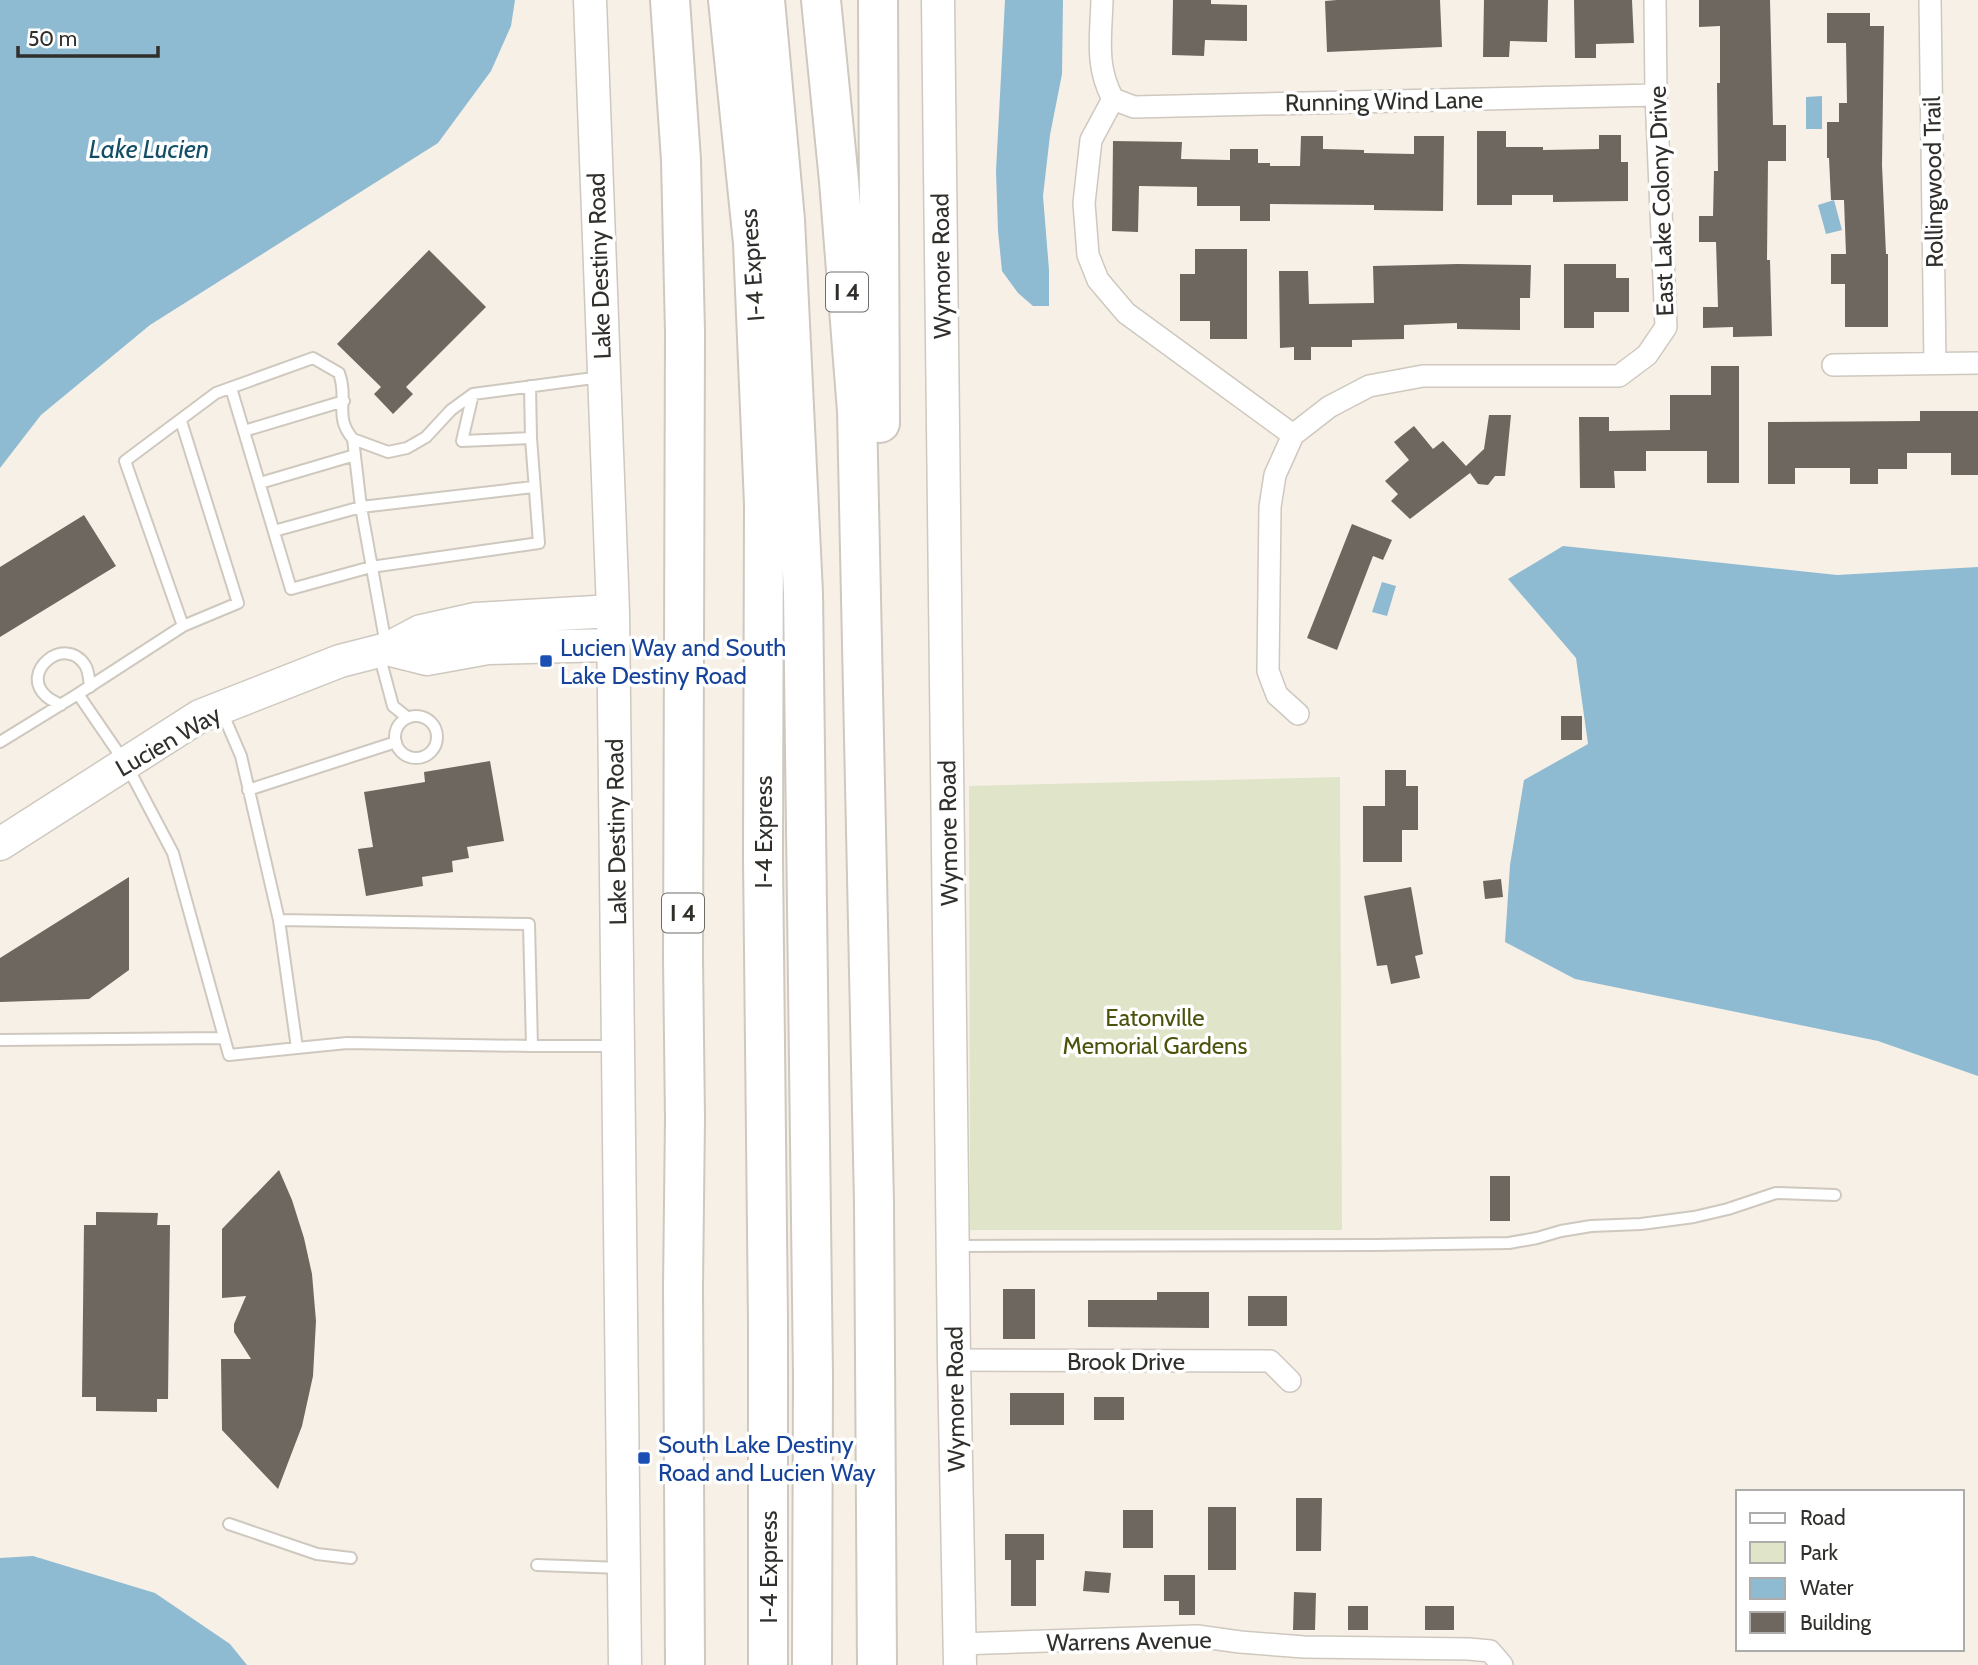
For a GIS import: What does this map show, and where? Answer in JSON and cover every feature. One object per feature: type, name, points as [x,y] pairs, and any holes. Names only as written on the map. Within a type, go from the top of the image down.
[{"type":"highway","points":[[657,0],[681,160]]},
{"type":"highway","name":"I 4","points":[[670,0],[681,160],[685,332],[685,1665]]},
{"type":"highway","name":"I-4 Express","points":[[728,0],[753,243],[764,504],[763,870],[768,1665]]},
{"type":"highway","name":"I-4 Express","points":[[765,0],[785,220],[803,593],[813,1362],[812,1665]]},
{"type":"highway","name":"I 4","points":[[821,0],[839,181],[857,411],[873,1189],[877,1665]]},
{"type":"highway","points":[[861,584],[878,510],[878,0]]},
{"type":"highway","points":[[811,1503],[820,1539],[827,1665]]},
{"type":"highway","points":[[755,1665],[768,1557]]},
{"type":"street","name":"Lake Destiny Road","points":[[590,0],[613,611],[625,1665]]},
{"type":"street","name":"Wymore Road","points":[[938,0],[959,1655]]},
{"type":"street","points":[[1102,0],[1100,61],[1105,83],[1113,99],[1091,139],[1084,203],[1088,255],[1098,280],[1126,313],[1293,435]]},
{"type":"street","name":"East Lake Colony Drive","points":[[1298,714],[1277,695],[1268,670],[1270,507],[1275,475],[1293,435],[1329,407],[1369,386],[1423,376],[1619,376],[1647,355],[1666,327],[1656,95],[1656,0]]},
{"type":"street","name":"Rollingwood Trail","points":[[1930,0],[1935,363]]},
{"type":"street","name":"Running Wind Lane","points":[[1113,99],[1134,107],[1656,95]]},
{"type":"street","points":[[1833,365],[1978,363]]},
{"type":"street","name":"Lucien Way","points":[[0,844],[201,716],[340,662],[383,650],[421,631],[475,620],[613,611]]},
{"type":"street","name":"Lucien Way","points":[[383,650],[427,659],[488,648],[613,645]]},
{"type":"street","name":"Brook Drive","points":[[954,1360],[1270,1362],[1290,1381]]},
{"type":"street","name":"Warrens Avenue","points":[[959,1655],[1197,1636],[1304,1647],[1469,1649],[1490,1651],[1502,1665]]},
{"type":"lane","points":[[183,626],[125,461],[216,393],[313,359],[339,373],[344,385],[341,417],[345,431],[353,439],[388,452],[407,448],[426,437],[451,410],[473,394],[603,376]]},
{"type":"lane","points":[[231,388],[291,589],[372,567],[539,543],[533,487],[530,386]]},
{"type":"lane","points":[[473,394],[462,441],[531,438]]},
{"type":"lane","points":[[244,431],[344,401]]},
{"type":"lane","points":[[0,742],[183,626],[238,603],[181,421]]},
{"type":"lane","points":[[353,439],[361,507],[393,706],[408,718]]},
{"type":"lane","points":[[260,483],[355,455]]},
{"type":"lane","points":[[274,531],[361,507],[533,487]]},
{"type":"lane","points":[[61,705],[47,698],[39,684],[41,667],[54,655],[71,654],[79,658],[89,673],[90,687]]},
{"type":"lane","points":[[78,694],[126,764],[173,853],[229,1055],[347,1043],[619,1046]]},
{"type":"lane","points":[[220,709],[241,756],[279,920],[297,1048]]},
{"type":"lane","points":[[421,717],[428,720],[436,730],[436,744],[428,754],[414,758],[402,752],[396,742],[395,733],[408,718],[421,717]]},
{"type":"lane","points":[[248,790],[396,742]]},
{"type":"lane","points":[[279,920],[529,924],[532,1046]]},
{"type":"lane","points":[[0,1040],[224,1038]]},
{"type":"lane","points":[[953,1246],[1509,1243],[1591,1226],[1641,1224],[1695,1217],[1776,1193],[1835,1195]]},
{"type":"lane","points":[[229,1524],[317,1554],[351,1558]]},
{"type":"lane","points":[[537,1565],[624,1568]]},
{"type":"green space","name":"Eatonville Memorial Gardens","points":[[1340,777],[1342,1230],[970,1230],[969,786]]},
{"type":"water","name":"Lake Lucien","points":[[0,0],[515,0],[511,26],[491,71],[438,143],[150,325],[41,415],[0,468]]},
{"type":"water","points":[[1005,0],[1063,0],[1062,74],[1050,135],[1043,196],[1049,306],[1033,306],[1018,293],[1002,271],[996,171]]},
{"type":"water","points":[[1822,96],[1822,129],[1806,129],[1806,97]]},
{"type":"water","points":[[1834,200],[1842,230],[1826,234],[1818,205]]},
{"type":"water","points":[[1563,546],[1837,575],[1978,567],[1978,1076],[1878,1041],[1575,979],[1505,942],[1510,865],[1524,780],[1588,744],[1576,658],[1508,579]]},
{"type":"water","points":[[1382,582],[1396,586],[1387,616],[1372,612]]},
{"type":"water","points":[[33,1556],[155,1593],[230,1644],[247,1665],[0,1665],[0,1558]]},
{"type":"building","points":[[1173,0],[1211,0],[1211,4],[1247,5],[1247,41],[1205,40],[1204,56],[1172,55]]},
{"type":"building","points":[[1440,0],[1442,47],[1327,52],[1325,1]]},
{"type":"building","points":[[1484,0],[1548,0],[1547,42],[1510,41],[1509,57],[1483,57]]},
{"type":"building","points":[[1574,0],[1632,0],[1634,43],[1596,44],[1596,58],[1575,58]]},
{"type":"building","points":[[1699,0],[1770,0],[1773,125],[1786,125],[1786,161],[1768,161],[1767,260],[1770,260],[1772,336],[1733,337],[1733,327],[1703,328],[1703,307],[1718,307],[1716,242],[1699,242],[1699,216],[1713,216],[1714,171],[1718,171],[1717,83],[1720,83],[1720,26],[1699,27]]},
{"type":"building","points":[[1827,13],[1870,13],[1870,26],[1884,26],[1882,165],[1888,254],[1888,327],[1845,327],[1845,284],[1831,284],[1831,254],[1846,254],[1844,200],[1831,200],[1827,122],[1839,122],[1839,103],[1847,103],[1846,43],[1827,43]]},
{"type":"building","points":[[1477,131],[1506,131],[1506,147],[1543,147],[1543,150],[1599,149],[1599,135],[1621,135],[1621,162],[1628,162],[1628,201],[1553,202],[1553,195],[1512,195],[1512,205],[1477,205]]},
{"type":"building","points":[[1301,136],[1323,136],[1323,149],[1414,154],[1414,136],[1444,136],[1443,211],[1374,210],[1374,205],[1270,204],[1270,221],[1240,221],[1240,206],[1197,206],[1197,187],[1139,186],[1138,232],[1112,231],[1113,141],[1182,142],[1181,159],[1230,160],[1230,149],[1258,149],[1258,163],[1270,163],[1270,166],[1300,166]]},
{"type":"building","points":[[1195,249],[1247,249],[1247,339],[1210,339],[1210,321],[1180,321],[1180,274],[1195,274]]},
{"type":"building","points":[[429,250],[486,307],[406,387],[413,394],[393,414],[374,394],[381,387],[337,344]]},
{"type":"building","points":[[1564,264],[1616,264],[1616,278],[1629,278],[1629,312],[1594,312],[1594,328],[1564,328]]},
{"type":"building","points":[[1531,265],[1530,298],[1520,298],[1520,330],[1457,329],[1457,323],[1404,325],[1404,339],[1352,340],[1352,347],[1311,347],[1311,360],[1294,360],[1294,347],[1280,348],[1279,271],[1308,271],[1309,304],[1374,303],[1373,266]]},
{"type":"building","points":[[1711,366],[1739,366],[1739,483],[1707,483],[1707,451],[1646,451],[1646,471],[1614,471],[1615,488],[1580,488],[1579,417],[1609,417],[1609,431],[1670,430],[1670,395],[1711,395]]},
{"type":"building","points":[[1920,411],[1978,411],[1978,475],[1951,475],[1951,453],[1907,453],[1907,469],[1878,469],[1878,484],[1850,484],[1850,468],[1795,468],[1795,484],[1768,484],[1768,422],[1920,421]]},
{"type":"building","points":[[1489,415],[1511,415],[1505,476],[1495,476],[1488,485],[1478,484],[1470,473],[1410,519],[1391,501],[1398,494],[1385,481],[1409,460],[1394,442],[1414,426],[1433,449],[1443,441],[1466,466],[1484,449]]},
{"type":"building","points":[[84,515],[116,566],[0,637],[0,567]]},
{"type":"building","points":[[1352,524],[1392,540],[1383,560],[1373,556],[1337,650],[1307,638]]},
{"type":"building","points":[[1561,716],[1582,716],[1582,740],[1561,740]]},
{"type":"building","points":[[490,761],[504,841],[467,847],[469,858],[452,861],[453,872],[422,877],[423,886],[366,896],[358,849],[373,847],[364,792],[425,782],[424,772]]},
{"type":"building","points":[[1385,770],[1406,770],[1406,786],[1418,786],[1418,830],[1402,830],[1402,862],[1363,862],[1363,806],[1385,806]]},
{"type":"building","points":[[129,877],[129,970],[89,999],[0,1002],[0,958]]},
{"type":"building","points":[[1501,879],[1503,897],[1485,899],[1483,881]]},
{"type":"building","points":[[1411,887],[1423,954],[1415,956],[1420,978],[1391,984],[1387,965],[1377,966],[1364,896]]},
{"type":"building","points":[[279,1170],[304,1238],[312,1274],[316,1321],[313,1376],[302,1426],[278,1489],[222,1430],[221,1359],[251,1359],[234,1332],[234,1324],[246,1296],[222,1298],[222,1229]]},
{"type":"building","points":[[1490,1176],[1510,1176],[1510,1221],[1490,1221]]},
{"type":"building","points":[[96,1212],[158,1213],[157,1225],[170,1225],[168,1399],[157,1399],[157,1412],[96,1411],[96,1397],[82,1397],[84,1225],[96,1225]]},
{"type":"building","points":[[1003,1289],[1035,1289],[1035,1339],[1003,1339]]},
{"type":"building","points":[[1157,1292],[1209,1292],[1209,1328],[1088,1327],[1088,1300],[1157,1300]]},
{"type":"building","points":[[1248,1296],[1287,1296],[1287,1326],[1248,1326]]},
{"type":"building","points":[[1010,1393],[1064,1393],[1064,1425],[1010,1425]]},
{"type":"building","points":[[1094,1397],[1124,1397],[1124,1420],[1094,1420]]},
{"type":"building","points":[[1296,1498],[1322,1498],[1321,1551],[1296,1551]]},
{"type":"building","points":[[1208,1507],[1236,1507],[1236,1570],[1208,1570]]},
{"type":"building","points":[[1123,1510],[1153,1510],[1153,1548],[1123,1548]]},
{"type":"building","points":[[1005,1534],[1044,1534],[1044,1560],[1036,1560],[1036,1606],[1011,1606],[1011,1560],[1005,1560]]},
{"type":"building","points":[[1085,1571],[1111,1573],[1109,1593],[1083,1591]]},
{"type":"building","points":[[1164,1575],[1195,1575],[1195,1615],[1179,1615],[1179,1601],[1164,1601]]},
{"type":"building","points":[[1294,1592],[1316,1593],[1315,1630],[1293,1630]]},
{"type":"building","points":[[1348,1606],[1368,1606],[1368,1630],[1348,1630]]},
{"type":"building","points":[[1425,1606],[1454,1606],[1454,1630],[1425,1630]]},
{"type":"place","name":"Lucien Way and South Lake Destiny Road","points":[[546,661]]},
{"type":"place","name":"South Lake Destiny Road and Lucien Way","points":[[644,1458]]}]
